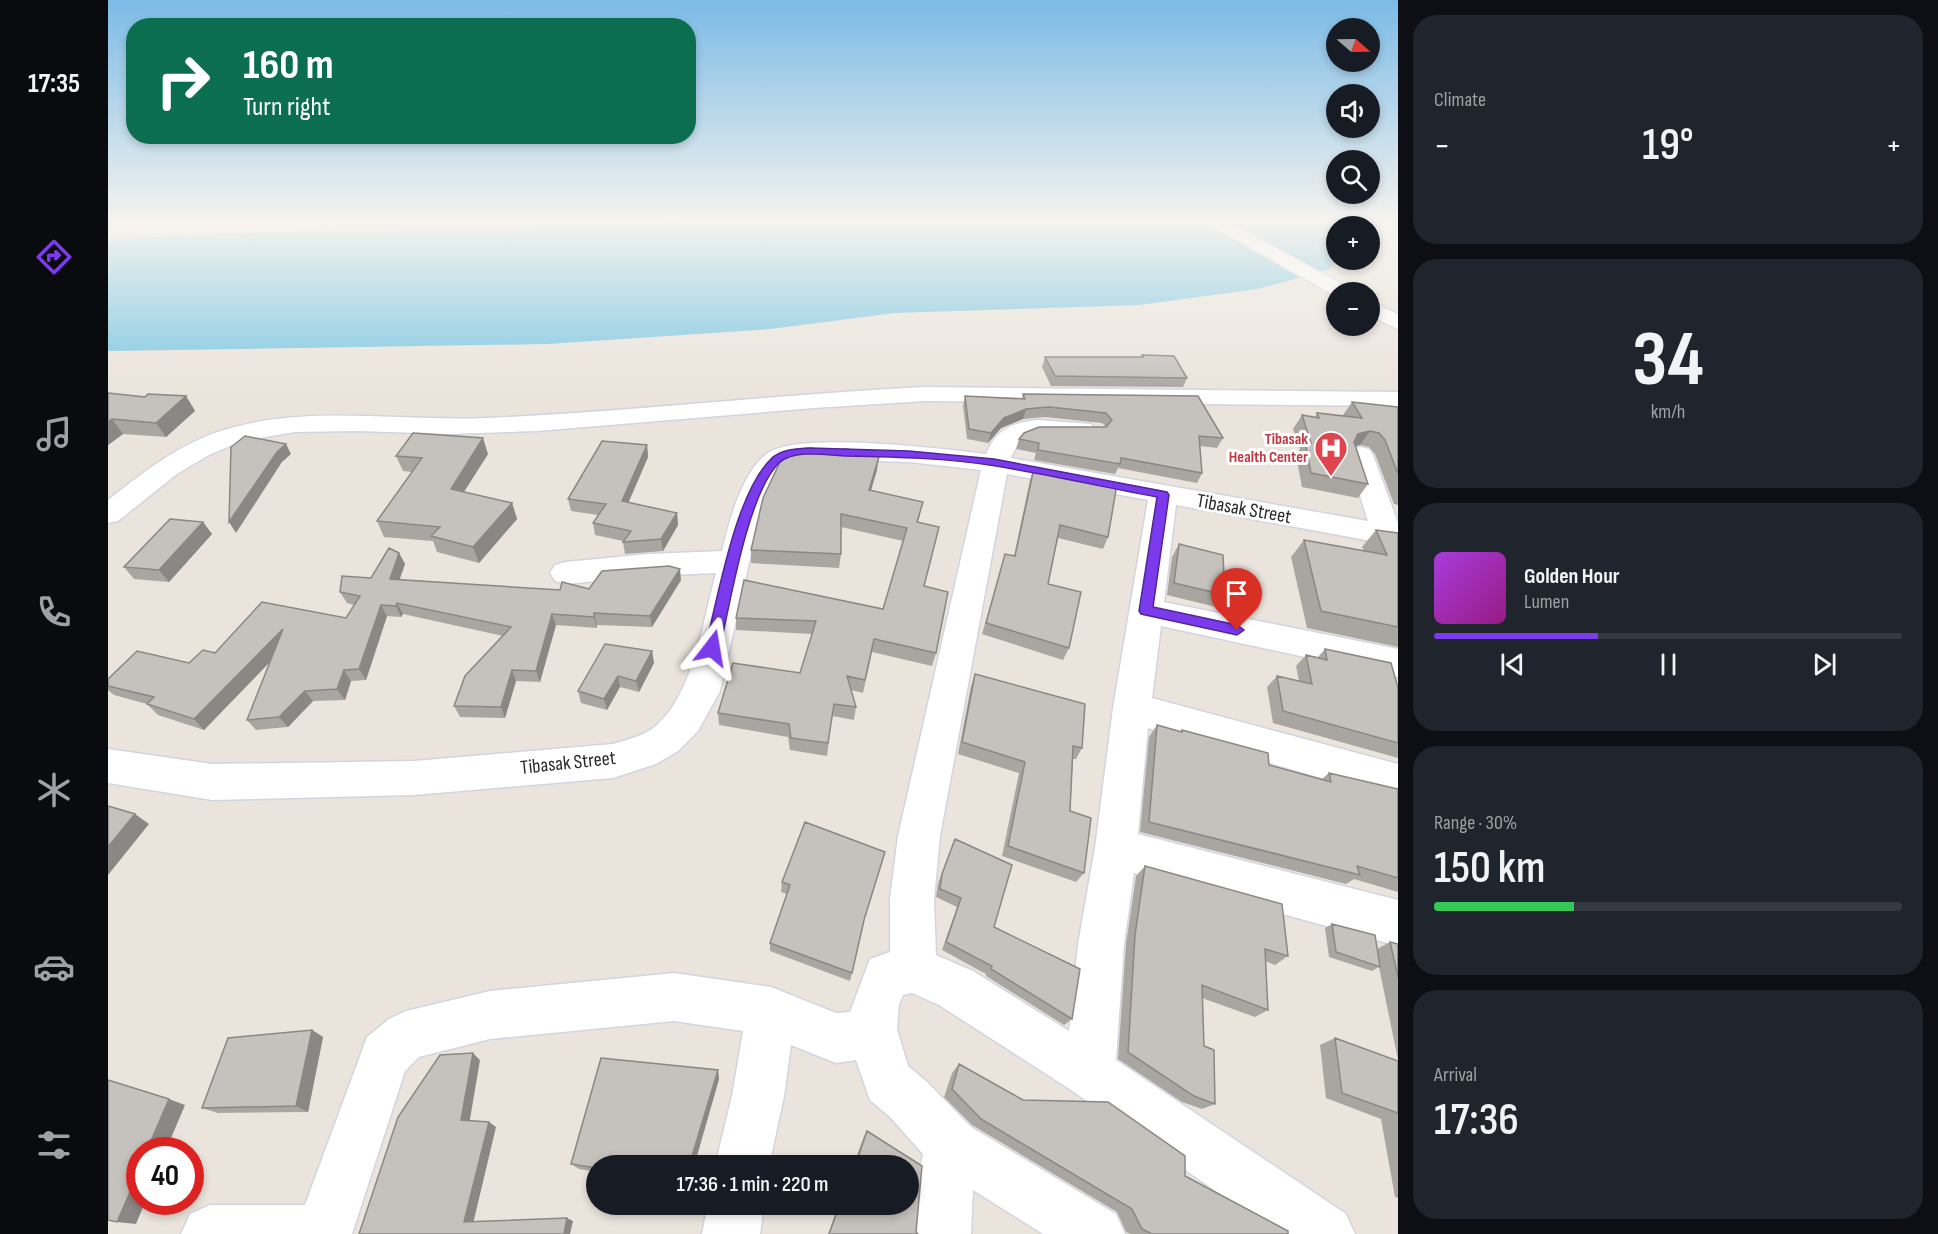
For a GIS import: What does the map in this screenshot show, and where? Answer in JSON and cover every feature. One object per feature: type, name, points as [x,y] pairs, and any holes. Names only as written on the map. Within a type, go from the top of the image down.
[{"type":"street","points":[[1380,313],[1398,323]]},
{"type":"street","points":[[108,514],[176,463],[204,446],[267,427],[309,424],[418,427],[504,425],[850,397],[925,394],[1398,399]]},
{"type":"street","points":[[913,969],[912,899],[919,836],[989,504],[994,463],[1005,439],[1018,429],[1045,427],[1093,430]]},
{"type":"street","name":"Tibasak Street","points":[[108,766],[212,783],[414,778],[613,760],[642,752],[665,740],[685,720],[702,691],[747,510],[759,482],[776,460],[789,453],[810,451],[909,454],[994,463],[1393,535]]},
{"type":"street","points":[[1360,455],[1393,535]]},
{"type":"street","points":[[1089,1072],[1101,944],[1116,848],[1131,708],[1163,495]]},
{"type":"street","points":[[566,573],[648,565],[734,561]]},
{"type":"street","points":[[1146,611],[1398,663]]},
{"type":"street","points":[[1131,708],[1398,782]]},
{"type":"street","points":[[1116,848],[1398,923]]},
{"type":"street","points":[[1096,1234],[952,1146],[909,1100],[888,1082],[872,1029],[875,1005],[887,976],[913,969],[956,988],[1089,1072],[1326,1234]]},
{"type":"street","points":[[324,1234],[385,1055],[406,1036],[490,1016],[674,997],[771,1011],[836,1038],[852,1037],[872,1029]]},
{"type":"street","points":[[745,1155],[758,1096],[771,1011]]},
{"type":"street","points":[[942,1234],[946,1179],[952,1146]]},
{"type":"street","points":[[731,1234],[734,1215]]},
{"type":"street","points":[[210,1234],[310,1234]]},
{"type":"water","points":[[108,281],[1289,281],[1258,289],[1139,305],[895,313],[770,329],[548,344],[108,351]]},
{"type":"building","points":[[1142,355],[1174,356],[1187,378],[1055,376],[1045,357],[1143,357]]},
{"type":"building","points":[[108,393],[145,397],[148,394],[186,396],[156,423],[112,419],[108,422]]},
{"type":"building","points":[[1023,394],[1198,396],[1223,438],[1199,436],[1202,473],[1121,458],[1120,464],[1038,450],[1039,443],[1019,439],[1024,433],[1039,427],[1106,427],[1112,420],[1106,413],[1049,407],[1026,409],[1004,418],[991,433],[969,429],[965,396],[1025,399]]},
{"type":"building","points":[[1352,402],[1398,407],[1398,474],[1385,440],[1379,433],[1370,431],[1358,434],[1354,442],[1368,484],[1311,473],[1305,442],[1311,443],[1302,415],[1319,418],[1317,413],[1362,418]]},
{"type":"building","points":[[413,433],[483,438],[451,489],[512,503],[473,547],[431,536],[440,527],[377,521],[422,458],[396,456]]},
{"type":"building","points":[[245,436],[286,444],[277,452],[229,522],[231,447]]},
{"type":"building","points":[[602,441],[647,445],[622,501],[677,513],[661,539],[623,542],[631,531],[593,523],[606,504],[568,499]]},
{"type":"building","points":[[810,448],[841,453],[842,449],[847,449],[879,457],[869,490],[923,502],[917,522],[939,527],[924,586],[948,592],[936,653],[874,639],[865,680],[847,676],[856,707],[834,704],[828,743],[791,738],[789,724],[718,713],[733,663],[800,673],[816,621],[736,618],[744,580],[883,609],[907,528],[841,514],[841,554],[751,550],[763,498],[780,462],[796,449]]},
{"type":"building","points":[[1034,468],[1117,484],[1108,537],[1060,525],[1048,584],[1081,592],[1069,648],[986,623],[1005,554],[1015,556]]},
{"type":"building","points":[[170,519],[203,522],[159,570],[124,567]]},
{"type":"building","points":[[1376,530],[1398,533],[1398,627],[1321,611],[1304,540],[1387,555]]},
{"type":"building","points":[[1179,544],[1223,555],[1225,595],[1174,583]]},
{"type":"building","points":[[389,548],[399,553],[390,579],[560,590],[562,582],[589,589],[602,571],[669,566],[680,569],[650,616],[594,613],[594,617],[552,614],[536,671],[512,670],[501,707],[454,706],[465,676],[511,627],[397,603],[396,606],[381,605],[359,669],[344,670],[337,689],[305,691],[279,717],[247,720],[283,629],[194,719],[147,704],[154,697],[108,686],[108,679],[137,651],[189,663],[203,650],[215,653],[262,602],[346,618],[360,596],[340,592],[342,576],[371,578]]},
{"type":"building","points":[[605,644],[652,651],[636,681],[618,676],[604,699],[578,691]]},
{"type":"building","points":[[1325,649],[1391,663],[1398,688],[1398,743],[1283,711],[1277,676],[1312,684],[1306,655],[1327,660]]},
{"type":"building","points":[[975,674],[1085,704],[1082,748],[1073,746],[1070,811],[1091,818],[1084,873],[1008,846],[1025,762],[962,742]]},
{"type":"building","points":[[1157,725],[1268,753],[1269,765],[1331,782],[1329,773],[1398,789],[1398,878],[1357,866],[1360,875],[1149,822]]},
{"type":"building","points":[[108,806],[135,814],[108,847]]},
{"type":"building","points":[[805,822],[885,852],[864,920],[852,973],[770,943],[790,885],[782,882]]},
{"type":"building","points":[[955,839],[1012,865],[994,927],[1080,969],[1072,1019],[991,969],[992,966],[946,942],[961,898],[940,889],[942,874]]},
{"type":"building","points":[[1145,866],[1282,904],[1288,956],[1265,949],[1268,1010],[1202,985],[1204,1046],[1214,1050],[1215,1104],[1194,1096],[1128,1052],[1135,935]]},
{"type":"building","points":[[1332,924],[1375,935],[1380,967],[1336,952]]},
{"type":"building","points":[[1390,942],[1398,944],[1398,977]]},
{"type":"building","points":[[312,1030],[296,1106],[202,1108],[228,1038]]},
{"type":"building","points":[[1335,1038],[1398,1061],[1398,1113],[1342,1093]]},
{"type":"building","points":[[473,1053],[461,1120],[489,1122],[464,1222],[567,1218],[564,1234],[359,1234],[398,1117],[440,1055]]},
{"type":"building","points":[[601,1058],[718,1070],[692,1155],[586,1155],[586,1166],[571,1164]]},
{"type":"building","points":[[959,1064],[1023,1100],[1108,1102],[1185,1156],[1185,1176],[1288,1231],[1288,1234],[1152,1234],[1142,1229],[1132,1209],[981,1119],[952,1089]]},
{"type":"building","points":[[108,1080],[169,1099],[153,1137],[126,1137],[126,1201],[117,1222],[108,1220]]},
{"type":"building","points":[[867,1131],[905,1155],[859,1155]]},
{"type":"building","points":[[919,1164],[922,1166],[919,1199]]},
{"type":"building","points":[[836,1215],[918,1215],[916,1232],[918,1234],[829,1234]]},
{"type":"place","name":"Tibasak Health Center","points":[[1331,477]]},
{"type":"route","points":[[712,648],[747,510],[759,482],[776,460],[789,453],[810,451],[909,454],[994,463],[1047,471],[1163,495],[1146,611],[1237,630]]}]
